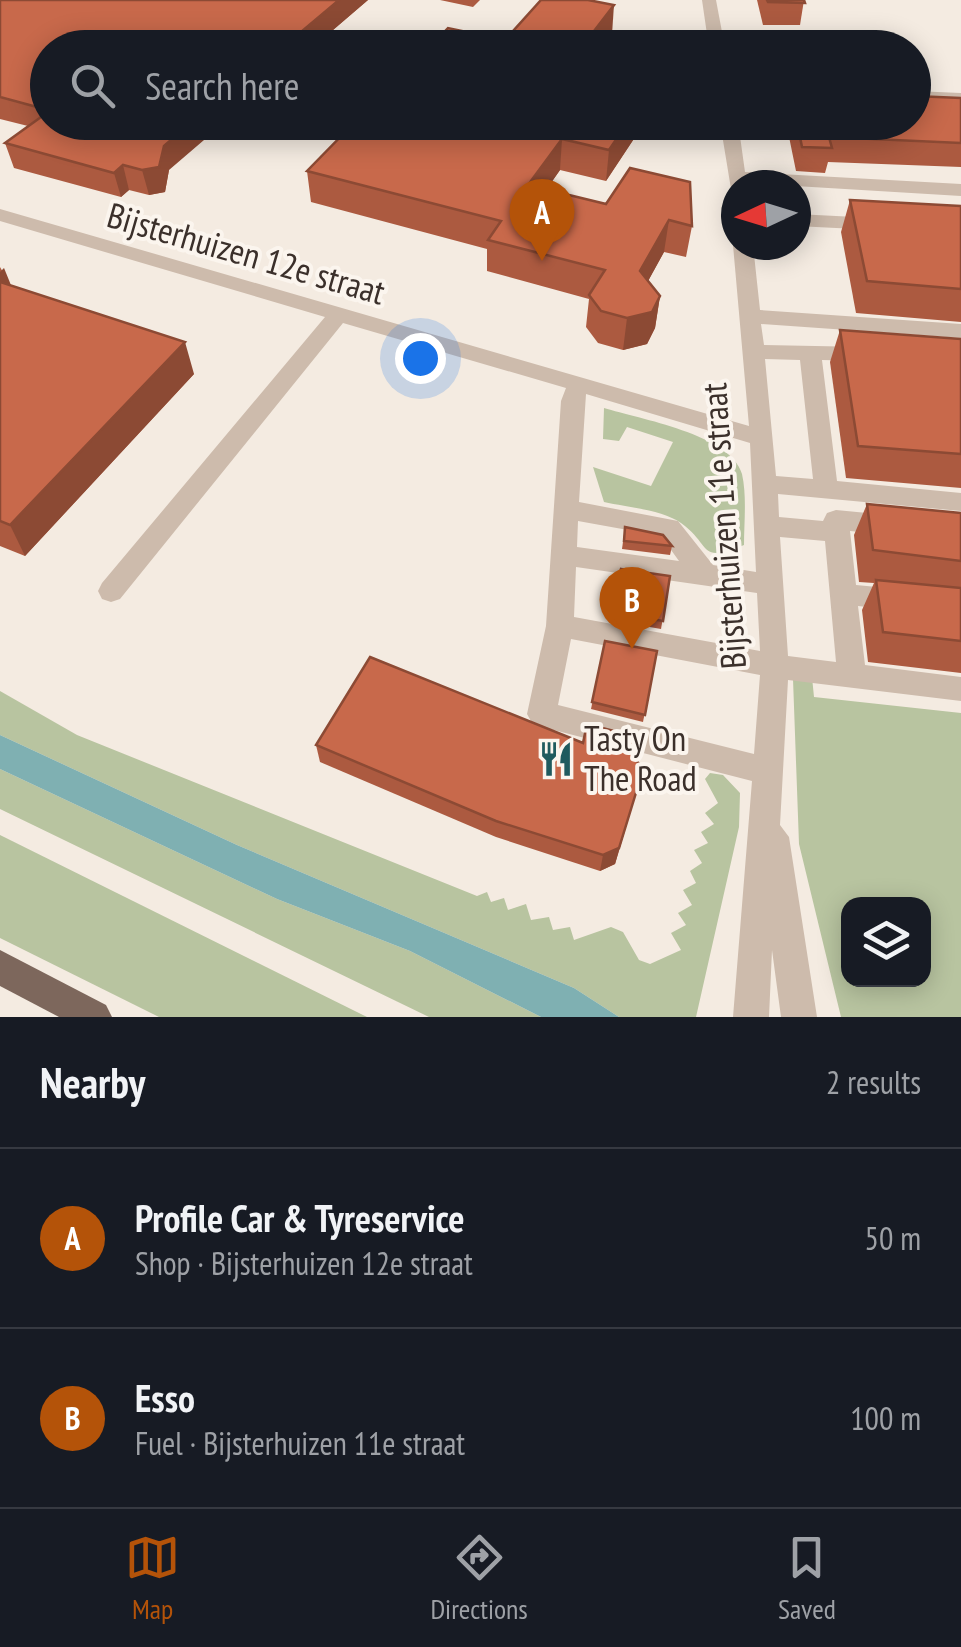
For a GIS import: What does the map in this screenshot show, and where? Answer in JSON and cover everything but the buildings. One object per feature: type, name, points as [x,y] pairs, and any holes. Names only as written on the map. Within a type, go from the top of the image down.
[{"type":"main road","points":[[0,966],[94,1017]]},
{"type":"street","points":[[708,0],[714,30]]},
{"type":"street","points":[[931,97],[961,98]]},
{"type":"street","points":[[731,140],[736,170]]},
{"type":"street","points":[[811,184],[961,190]]},
{"type":"street","name":"Bijsterhuizen 12e straat","points":[[0,215],[762,438]]},
{"type":"street","points":[[811,221],[906,226]]},
{"type":"street","name":"Bijsterhuizen 11e straat","points":[[744,260],[766,484],[774,666],[751,1017]]},
{"type":"street","points":[[111,591],[338,315]]},
{"type":"street","points":[[749,316],[961,331]]},
{"type":"street","points":[[810,350],[826,490]]},
{"type":"street","points":[[752,352],[810,350],[886,356]]},
{"type":"street","points":[[579,385],[572,401],[560,626],[542,714],[768,787]]},
{"type":"street","points":[[766,484],[961,502]]},
{"type":"street","points":[[569,510],[669,528],[705,575]]},
{"type":"street","points":[[852,676],[836,520],[961,532]]},
{"type":"street","points":[[768,526],[837,532]]},
{"type":"street","points":[[565,556],[770,584]]},
{"type":"street","points":[[844,594],[961,606]]},
{"type":"street","points":[[560,626],[774,666],[961,689]]},
{"type":"street","name":"Bijsterhuizen 11e straat","points":[[768,787],[798,1017]]},
{"type":"green space","points":[[604,408],[703,438],[734,460],[744,482],[744,545],[712,552],[673,519],[604,502],[593,467],[651,486],[673,442],[627,427],[619,441],[603,439]]},
{"type":"green space","points":[[812,677],[814,697],[961,713],[961,1017],[841,1017],[799,844],[793,679]]},
{"type":"green space","points":[[0,691],[77,735],[477,896],[487,892],[491,902],[504,898],[508,910],[526,904],[531,920],[549,917],[553,930],[570,927],[574,940],[611,927],[623,932],[639,960],[650,964],[681,950],[671,933],[686,925],[678,913],[692,905],[683,890],[696,883],[690,871],[702,863],[694,850],[708,843],[701,832],[714,824],[705,813],[718,803],[705,779],[710,773],[723,775],[740,793],[739,827],[696,1017],[619,1017],[574,988],[237,845],[0,735]]},
{"type":"green space","points":[[0,769],[277,899],[410,951],[541,1017],[429,1017],[0,809]]},
{"type":"green space","points":[[0,835],[367,1017],[159,1017],[0,938]]},
{"type":"water","points":[[0,735],[237,845],[574,988],[619,1017],[541,1017],[410,951],[277,899],[0,769]]},
{"type":"place","name":"Profile Car & Tyreservice","points":[[542,261]]},
{"type":"place","name":"Esso","points":[[632,649]]},
{"type":"place","name":"Tasty On The Road","points":[[556,759]]}]
